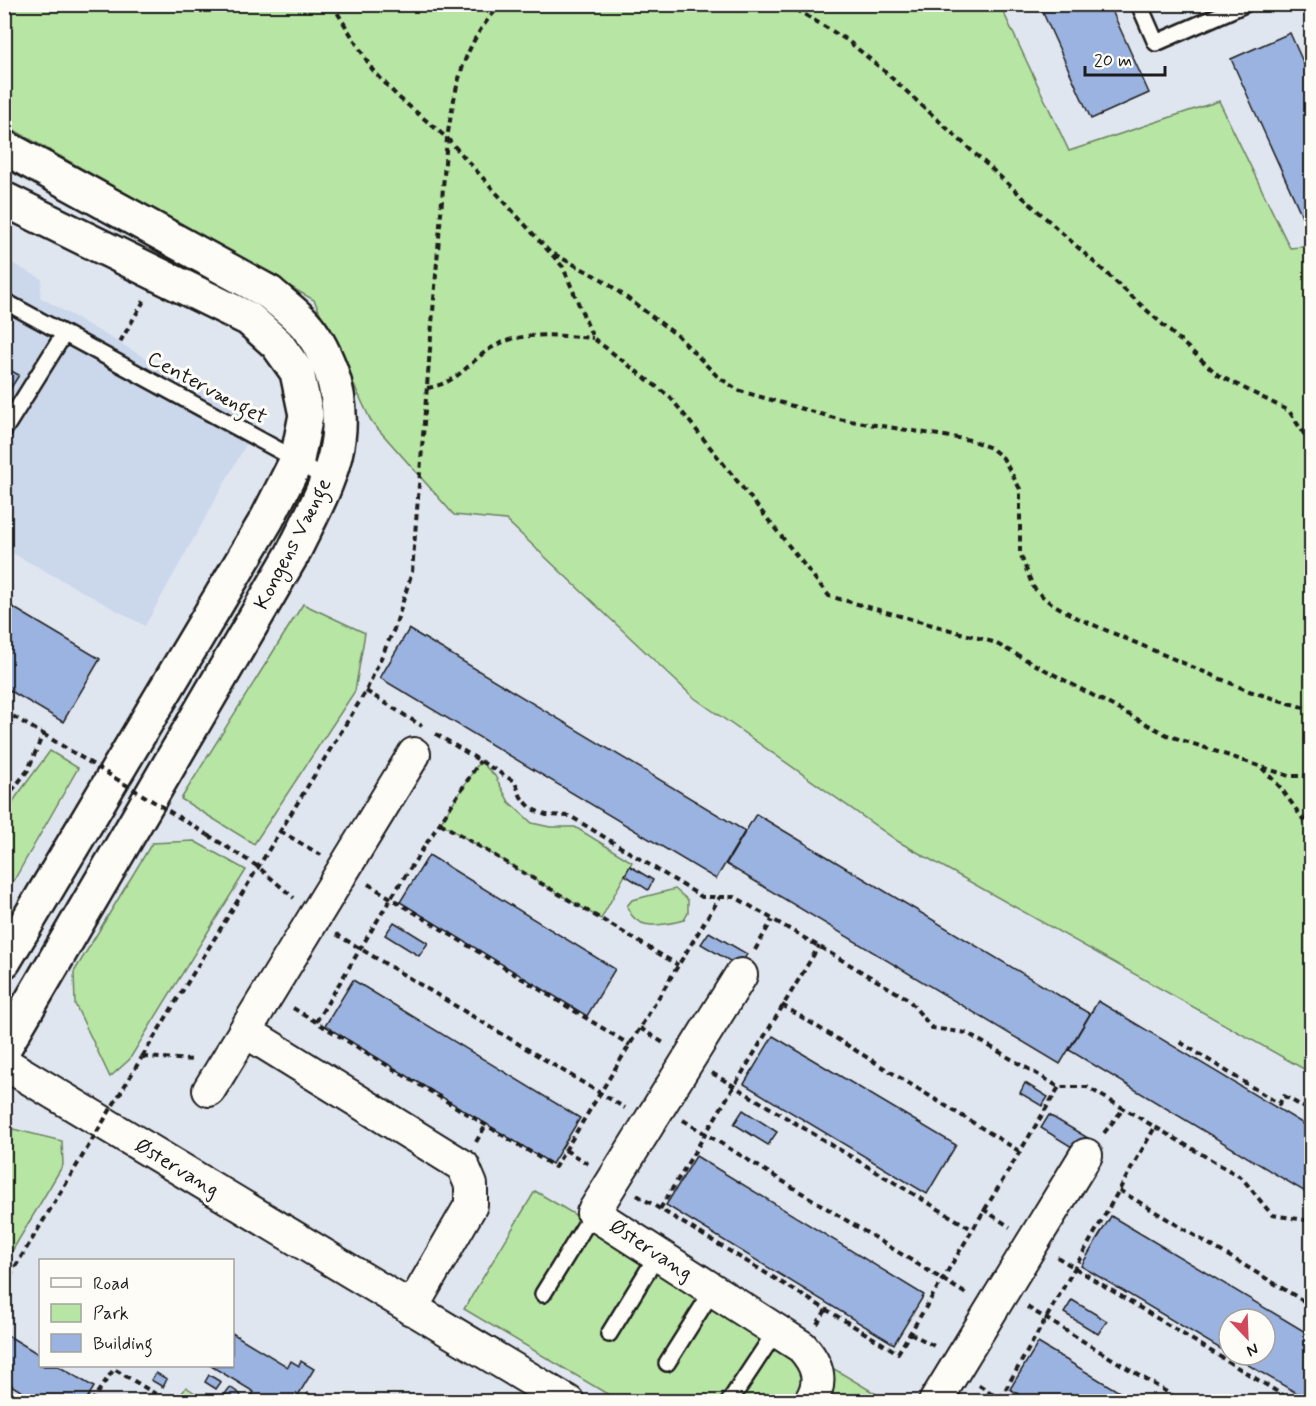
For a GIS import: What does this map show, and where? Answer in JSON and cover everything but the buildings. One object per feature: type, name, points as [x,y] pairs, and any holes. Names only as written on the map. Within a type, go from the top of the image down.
[{"type":"street","name":"Kongens Vænge","points":[[4,1048],[293,553],[328,482],[340,436],[338,392],[325,355],[306,324],[270,292],[6,153]]},
{"type":"street","name":"Kongens Vænge","points":[[4,199],[249,319],[277,344],[297,372],[306,415],[297,460],[267,519],[4,961]]},
{"type":"street","points":[[216,1079],[414,754]]},
{"type":"street","name":"Østervang","points":[[741,975],[593,1213],[802,1347],[815,1361],[819,1376],[810,1401]]},
{"type":"street","points":[[245,1030],[463,1166],[471,1185],[471,1205],[411,1309]]},
{"type":"street","name":"Østervang","points":[[4,1063],[568,1401]]},
{"type":"street","points":[[935,1401],[1086,1155]]},
{"type":"lane","points":[[1139,4],[1156,43],[1245,4]]},
{"type":"lane","points":[[1309,4],[1311,10]]},
{"type":"lane","name":"Centervænget","points":[[4,301],[297,460],[328,482]]},
{"type":"lane","points":[[4,430],[64,334]]},
{"type":"lane","points":[[543,1294],[593,1213]]},
{"type":"lane","points":[[609,1334],[658,1254]]},
{"type":"lane","points":[[667,1363],[713,1290]]},
{"type":"lane","points":[[729,1401],[776,1331]]},
{"type":"path","points":[[332,4],[372,69],[396,96],[447,138],[563,267],[593,338],[670,397],[829,596],[993,642],[1167,735],[1289,776],[1311,776]]},
{"type":"path","points":[[4,1285],[257,866],[366,691],[396,627],[412,572],[447,138],[458,79],[474,36],[502,4]]},
{"type":"path","points":[[787,4],[847,40],[883,70],[1218,375],[1289,411],[1311,446]]},
{"type":"path","points":[[550,253],[603,280],[678,336],[718,377],[740,391],[838,419],[970,440],[991,448],[1003,458],[1020,489],[1020,554],[1033,587],[1046,600],[1075,617],[1249,691],[1311,710]]},
{"type":"path","points":[[110,359],[159,275]]},
{"type":"path","points":[[427,388],[443,385],[459,377],[494,346],[526,337],[593,338]]},
{"type":"path","points":[[366,691],[515,783],[521,797],[532,809],[546,815],[570,816],[702,897],[735,897],[908,999],[933,1028],[968,1033],[1059,1087],[1088,1087],[1242,1178],[1272,1215],[1311,1221]]},
{"type":"path","points":[[4,711],[257,866],[314,917],[360,949],[602,1094],[706,1133],[943,1277]]},
{"type":"path","points":[[4,801],[28,770],[43,734]]},
{"type":"path","points":[[316,1022],[391,898],[480,761]]},
{"type":"path","points":[[1262,767],[1281,788],[1311,832]]},
{"type":"path","points":[[4,787],[10,792]]},
{"type":"path","points":[[440,822],[678,965]]},
{"type":"path","points":[[280,831],[630,1045]]},
{"type":"path","points":[[269,992],[555,1167],[602,1094],[720,897]]},
{"type":"path","points":[[741,975],[772,920]]},
{"type":"path","points":[[660,1209],[819,946]]},
{"type":"path","points":[[783,1005],[1020,1152]]},
{"type":"path","points":[[640,1028],[971,1229]]},
{"type":"path","points":[[1180,1042],[1279,1104],[1284,1096],[1311,1112]]},
{"type":"path","points":[[142,1057],[191,1059],[216,1079]]},
{"type":"path","points":[[565,1150],[898,1353],[983,1209],[1059,1087]]},
{"type":"path","points":[[471,1149],[486,1125]]},
{"type":"path","points":[[1000,1399],[1155,1127]]},
{"type":"path","points":[[1119,1190],[1311,1306]]},
{"type":"path","points":[[983,1209],[1075,1268],[1294,1401]]},
{"type":"path","points":[[1002,1292],[1183,1401]]},
{"type":"path","points":[[91,1401],[114,1369],[169,1401]]},
{"type":"shaded area","points":[[4,259],[42,279],[40,297],[258,423],[145,626],[5,549]]},
{"type":"green space","points":[[5,4],[1000,5],[1069,151],[1219,101],[1290,248],[1311,246],[1311,1073],[899,842],[693,697],[506,520],[454,515],[371,421],[314,300],[5,125]]},
{"type":"green space","points":[[303,604],[365,633],[355,691],[254,844],[181,799]]},
{"type":"green space","points":[[50,751],[78,768],[5,896],[5,819],[16,797]]},
{"type":"green space","points":[[480,761],[495,776],[509,802],[532,823],[550,827],[575,827],[632,862],[601,919],[440,823]]},
{"type":"green space","points":[[194,841],[246,870],[129,1060],[110,1077],[75,1004],[74,972],[152,843]]},
{"type":"green space","points":[[675,889],[688,900],[688,913],[684,920],[651,925],[643,924],[631,915],[627,906],[632,900]]},
{"type":"green space","points":[[5,1127],[62,1141],[63,1165],[5,1263]]},
{"type":"green space","points":[[535,1191],[888,1401],[619,1401],[464,1309]]},
{"type":"green space","points":[[186,1387],[207,1401],[177,1401]]}]
